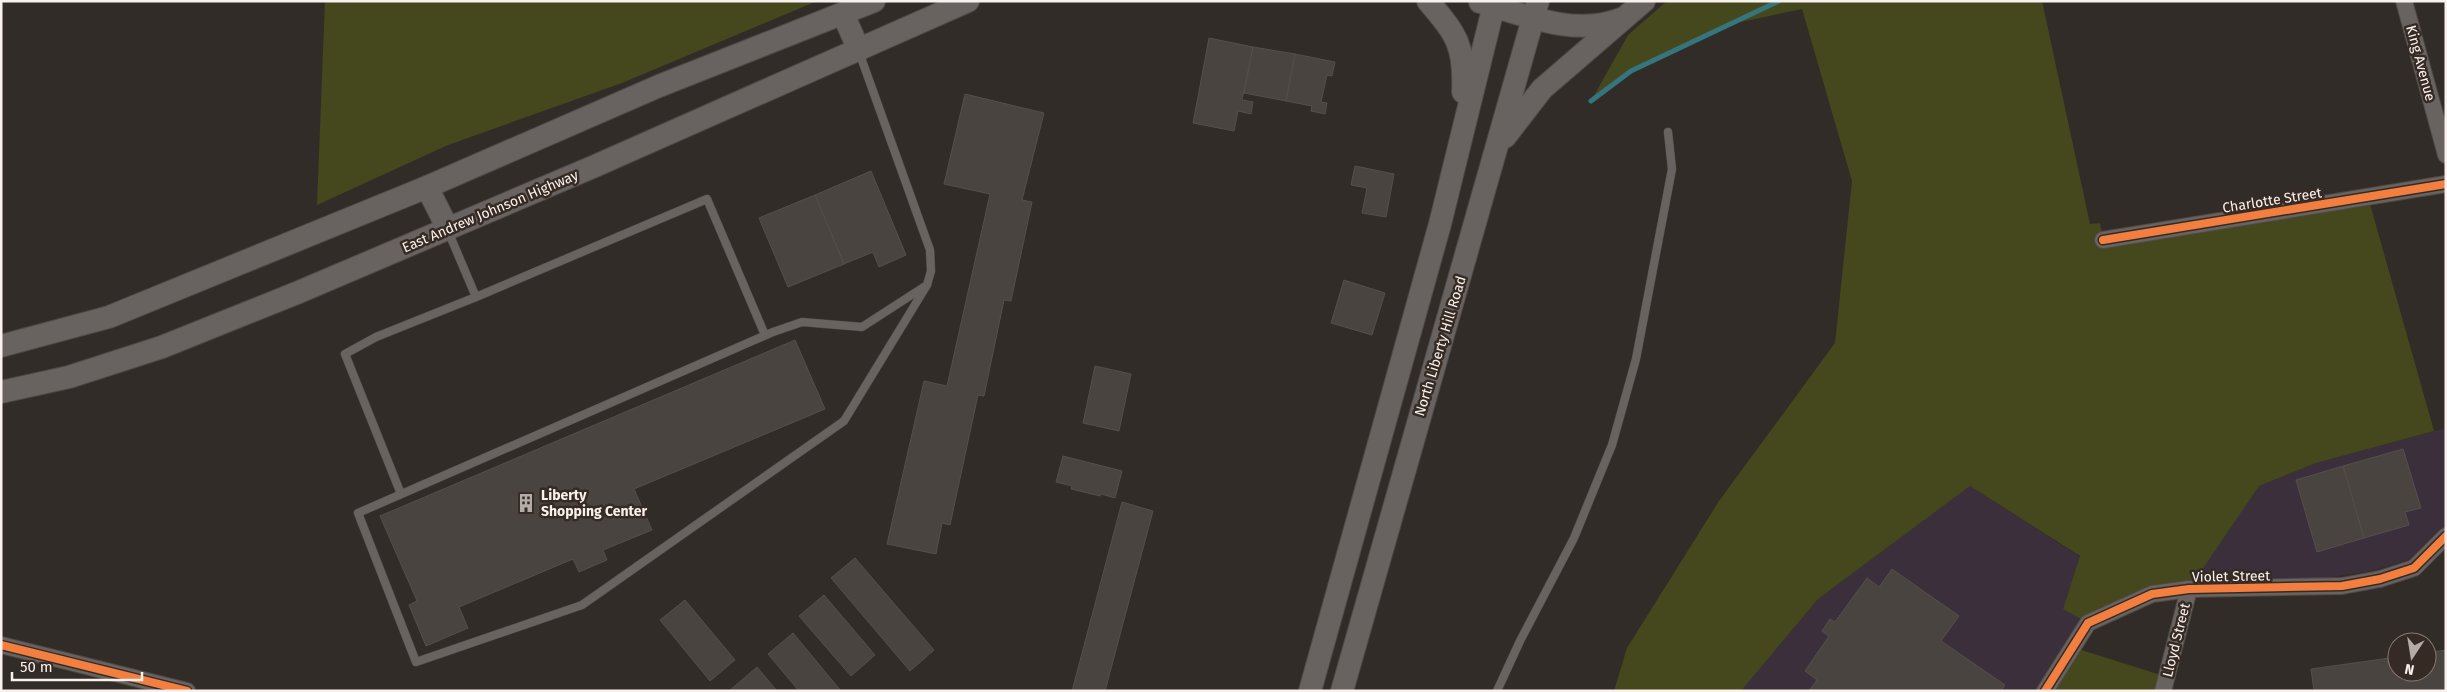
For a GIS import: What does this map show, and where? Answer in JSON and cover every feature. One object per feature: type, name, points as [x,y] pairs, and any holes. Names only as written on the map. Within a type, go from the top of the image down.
[{"type":"main road","points":[[1,346],[108,317],[427,187],[659,86],[874,1]]},
{"type":"main road","name":"East Andrew Johnson Highway","points":[[1,392],[69,377],[162,347],[310,288],[968,1]]},
{"type":"main road","points":[[1428,1],[1449,26],[1462,54],[1462,128]]},
{"type":"main road","points":[[1310,691],[1440,224],[1489,3],[1536,9],[1577,26],[1606,25],[1637,8]]},
{"type":"main road","points":[[1496,150],[1525,107],[1542,89],[1637,8]]},
{"type":"main road","name":"North Liberty Hill Road","points":[[1342,691],[1536,9]]},
{"type":"main road","points":[[843,14],[858,50]]},
{"type":"main road","points":[[427,187],[448,229]]},
{"type":"street","name":"King Avenue","points":[[2404,1],[2446,155]]},
{"type":"street","name":"Charlotte Street","points":[[2103,240],[2446,184]]},
{"type":"street","name":"Violet Street","points":[[2045,691],[2088,623],[2152,594],[2189,589],[2342,586],[2380,579],[2414,568],[2446,536]]},
{"type":"street","name":"Lloyd Street","points":[[2163,691],[2189,589]]},
{"type":"street","points":[[1,646],[187,691]]},
{"type":"lane","points":[[858,50],[930,250],[931,270],[927,285],[844,421],[582,605],[416,662],[358,513],[765,335],[802,322],[862,327],[927,285]]},
{"type":"lane","points":[[1497,691],[1520,641],[1574,538],[1612,445],[1636,360],[1672,169],[1668,132]]},
{"type":"lane","points":[[400,494],[345,354],[376,337],[476,297],[707,199],[765,335]]},
{"type":"lane","points":[[448,229],[476,297]]},
{"type":"shaded area","points":[[2446,428],[2446,527],[2411,559],[2371,571],[2319,579],[2198,575],[2259,486],[2316,463]]},
{"type":"shaded area","points":[[1970,486],[2080,557],[2063,609],[2088,623],[2045,691],[1741,691],[1818,599]]},
{"type":"green space","points":[[325,1],[817,1],[622,83],[448,145],[317,205]]},
{"type":"green space","points":[[1667,1],[2042,1],[2090,224],[2100,223],[2103,240],[2368,197],[2434,431],[2316,463],[2259,486],[2189,589],[2088,623],[2063,609],[2080,556],[1970,486],[1818,599],[1741,691],[1614,691],[1627,648],[1719,501],[1835,343],[1852,181],[1802,9],[1731,24],[1631,71],[1591,101],[1628,35]]},
{"type":"green space","points":[[2072,647],[2167,677],[2163,691],[2045,691]]},
{"type":"building","points":[[1209,38],[1253,47],[1242,100],[1253,102],[1251,114],[1238,111],[1234,131],[1193,123]]},
{"type":"building","points":[[1253,47],[1295,54],[1286,101],[1244,93]]},
{"type":"building","points":[[1295,54],[1335,62],[1332,76],[1327,75],[1321,102],[1327,103],[1325,114],[1311,111],[1312,106],[1286,101]]},
{"type":"building","points":[[965,94],[1044,113],[1022,200],[1032,202],[1011,301],[1004,300],[984,396],[978,395],[950,525],[942,523],[936,554],[887,544],[924,381],[947,386],[990,194],[944,184]]},
{"type":"building","points":[[1355,166],[1394,174],[1386,217],[1362,213],[1367,188],[1351,185]]},
{"type":"building","points":[[871,171],[906,255],[879,267],[873,252],[844,264],[815,195]]},
{"type":"building","points":[[815,195],[844,264],[788,287],[759,218]]},
{"type":"building","points":[[1344,280],[1385,293],[1372,335],[1331,323]]},
{"type":"building","name":"Liberty Shopping Center","points":[[795,340],[825,409],[634,489],[652,530],[603,550],[607,560],[579,572],[573,559],[459,607],[468,628],[426,646],[409,605],[417,601],[380,516]]},
{"type":"building","points":[[1095,366],[1131,374],[1119,431],[1083,423]]},
{"type":"building","points":[[2403,449],[2421,508],[2405,512],[2409,525],[2364,538],[2343,466]]},
{"type":"building","points":[[1063,456],[1122,471],[1115,498],[1071,489],[1072,486],[1056,482]]},
{"type":"building","points":[[2343,466],[2364,538],[2317,552],[2296,480]]},
{"type":"building","points":[[1122,502],[1153,511],[1105,691],[1072,691]]},
{"type":"building","points":[[855,558],[934,650],[910,671],[831,578]]},
{"type":"building","points":[[1892,569],[1959,616],[1941,641],[2005,685],[2001,691],[1809,691],[1817,680],[1805,671],[1829,636],[1822,631],[1830,619],[1835,622],[1867,578],[1879,587]]},
{"type":"building","points":[[824,595],[875,655],[851,676],[799,616]]},
{"type":"building","points":[[685,600],[735,660],[710,681],[660,620]]},
{"type":"building","points":[[793,633],[841,691],[799,691],[768,654]]},
{"type":"building","points":[[2446,650],[2446,691],[2314,691],[2311,669],[2387,658],[2387,682],[2437,682],[2437,651]]},
{"type":"building","points":[[757,667],[777,691],[729,691]]},
{"type":"waterway","points":[[1591,101],[1631,71],[1779,1]]},
{"type":"cycle path","points":[[2103,240],[2446,184]]},
{"type":"cycle path","points":[[2045,691],[2088,623],[2152,594],[2189,589],[2342,586],[2380,579],[2414,568],[2446,536]]},
{"type":"cycle path","points":[[1,645],[187,691]]},
{"type":"place","name":"Liberty Shopping Center","points":[[526,503]]}]
